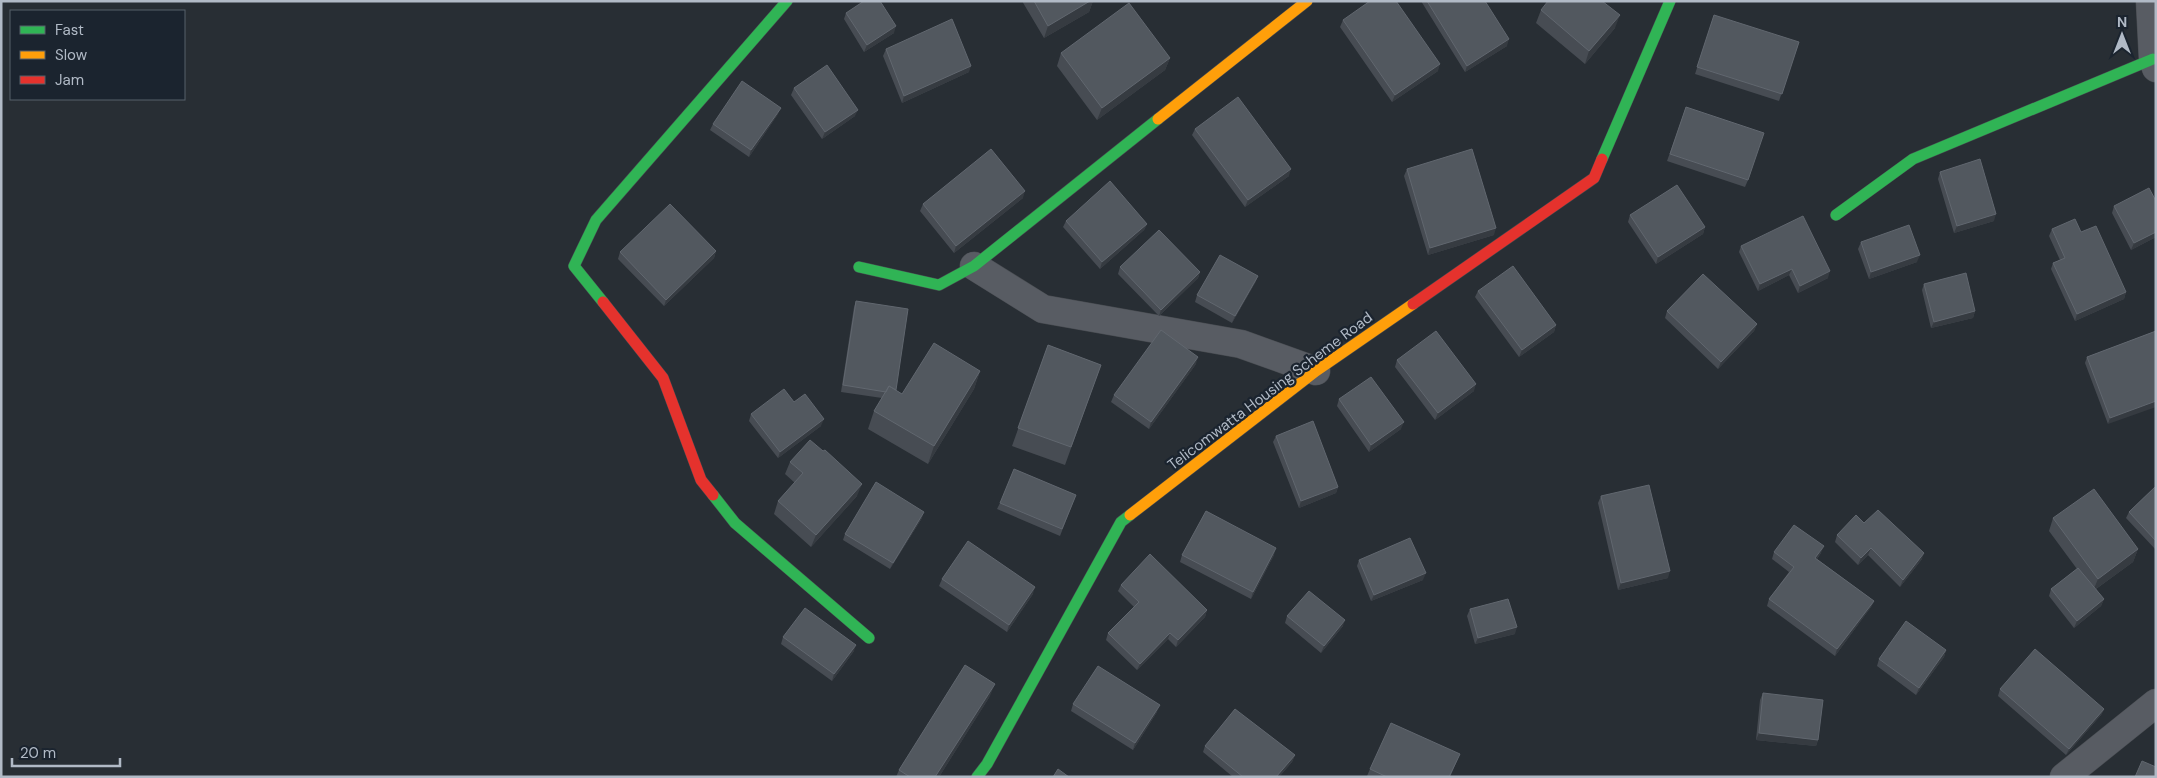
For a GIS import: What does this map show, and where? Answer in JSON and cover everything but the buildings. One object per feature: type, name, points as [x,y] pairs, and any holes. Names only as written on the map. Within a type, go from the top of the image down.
[{"type":"street","points":[[787,1],[596,220],[574,266],[663,378],[701,480],[735,523],[868,638]]},
{"type":"street","points":[[859,267],[939,286],[974,266],[1306,1]]},
{"type":"street","name":"Telicomwatta Housing Scheme Road","points":[[977,777],[987,764],[1121,522],[1316,371],[1594,178],[1670,1]]},
{"type":"street","points":[[1836,215],[1913,159],[2154,64],[2150,1]]},
{"type":"street","points":[[974,266],[1043,309],[1241,344],[1316,371]]},
{"type":"street","points":[[2064,777],[2156,703]]},
{"type":"traffic: fast","points":[[603,302],[574,266],[596,220],[787,1]]},
{"type":"traffic: fast","points":[[1602,159],[1670,1]]},
{"type":"traffic: fast","points":[[1836,215],[1913,159],[2153,59]]},
{"type":"traffic: fast","points":[[859,267],[939,285],[974,266],[1158,119]]},
{"type":"traffic: fast","points":[[713,495],[735,523],[869,638]]},
{"type":"traffic: fast","points":[[977,777],[987,764],[1121,522],[1130,515]]},
{"type":"traffic: slow","points":[[1158,119],[1307,1]]},
{"type":"traffic: slow","points":[[1130,515],[1316,371],[1413,304]]},
{"type":"traffic: jam","points":[[1413,304],[1594,178],[1602,159]]},
{"type":"traffic: jam","points":[[603,302],[663,378],[701,480],[713,495]]}]
